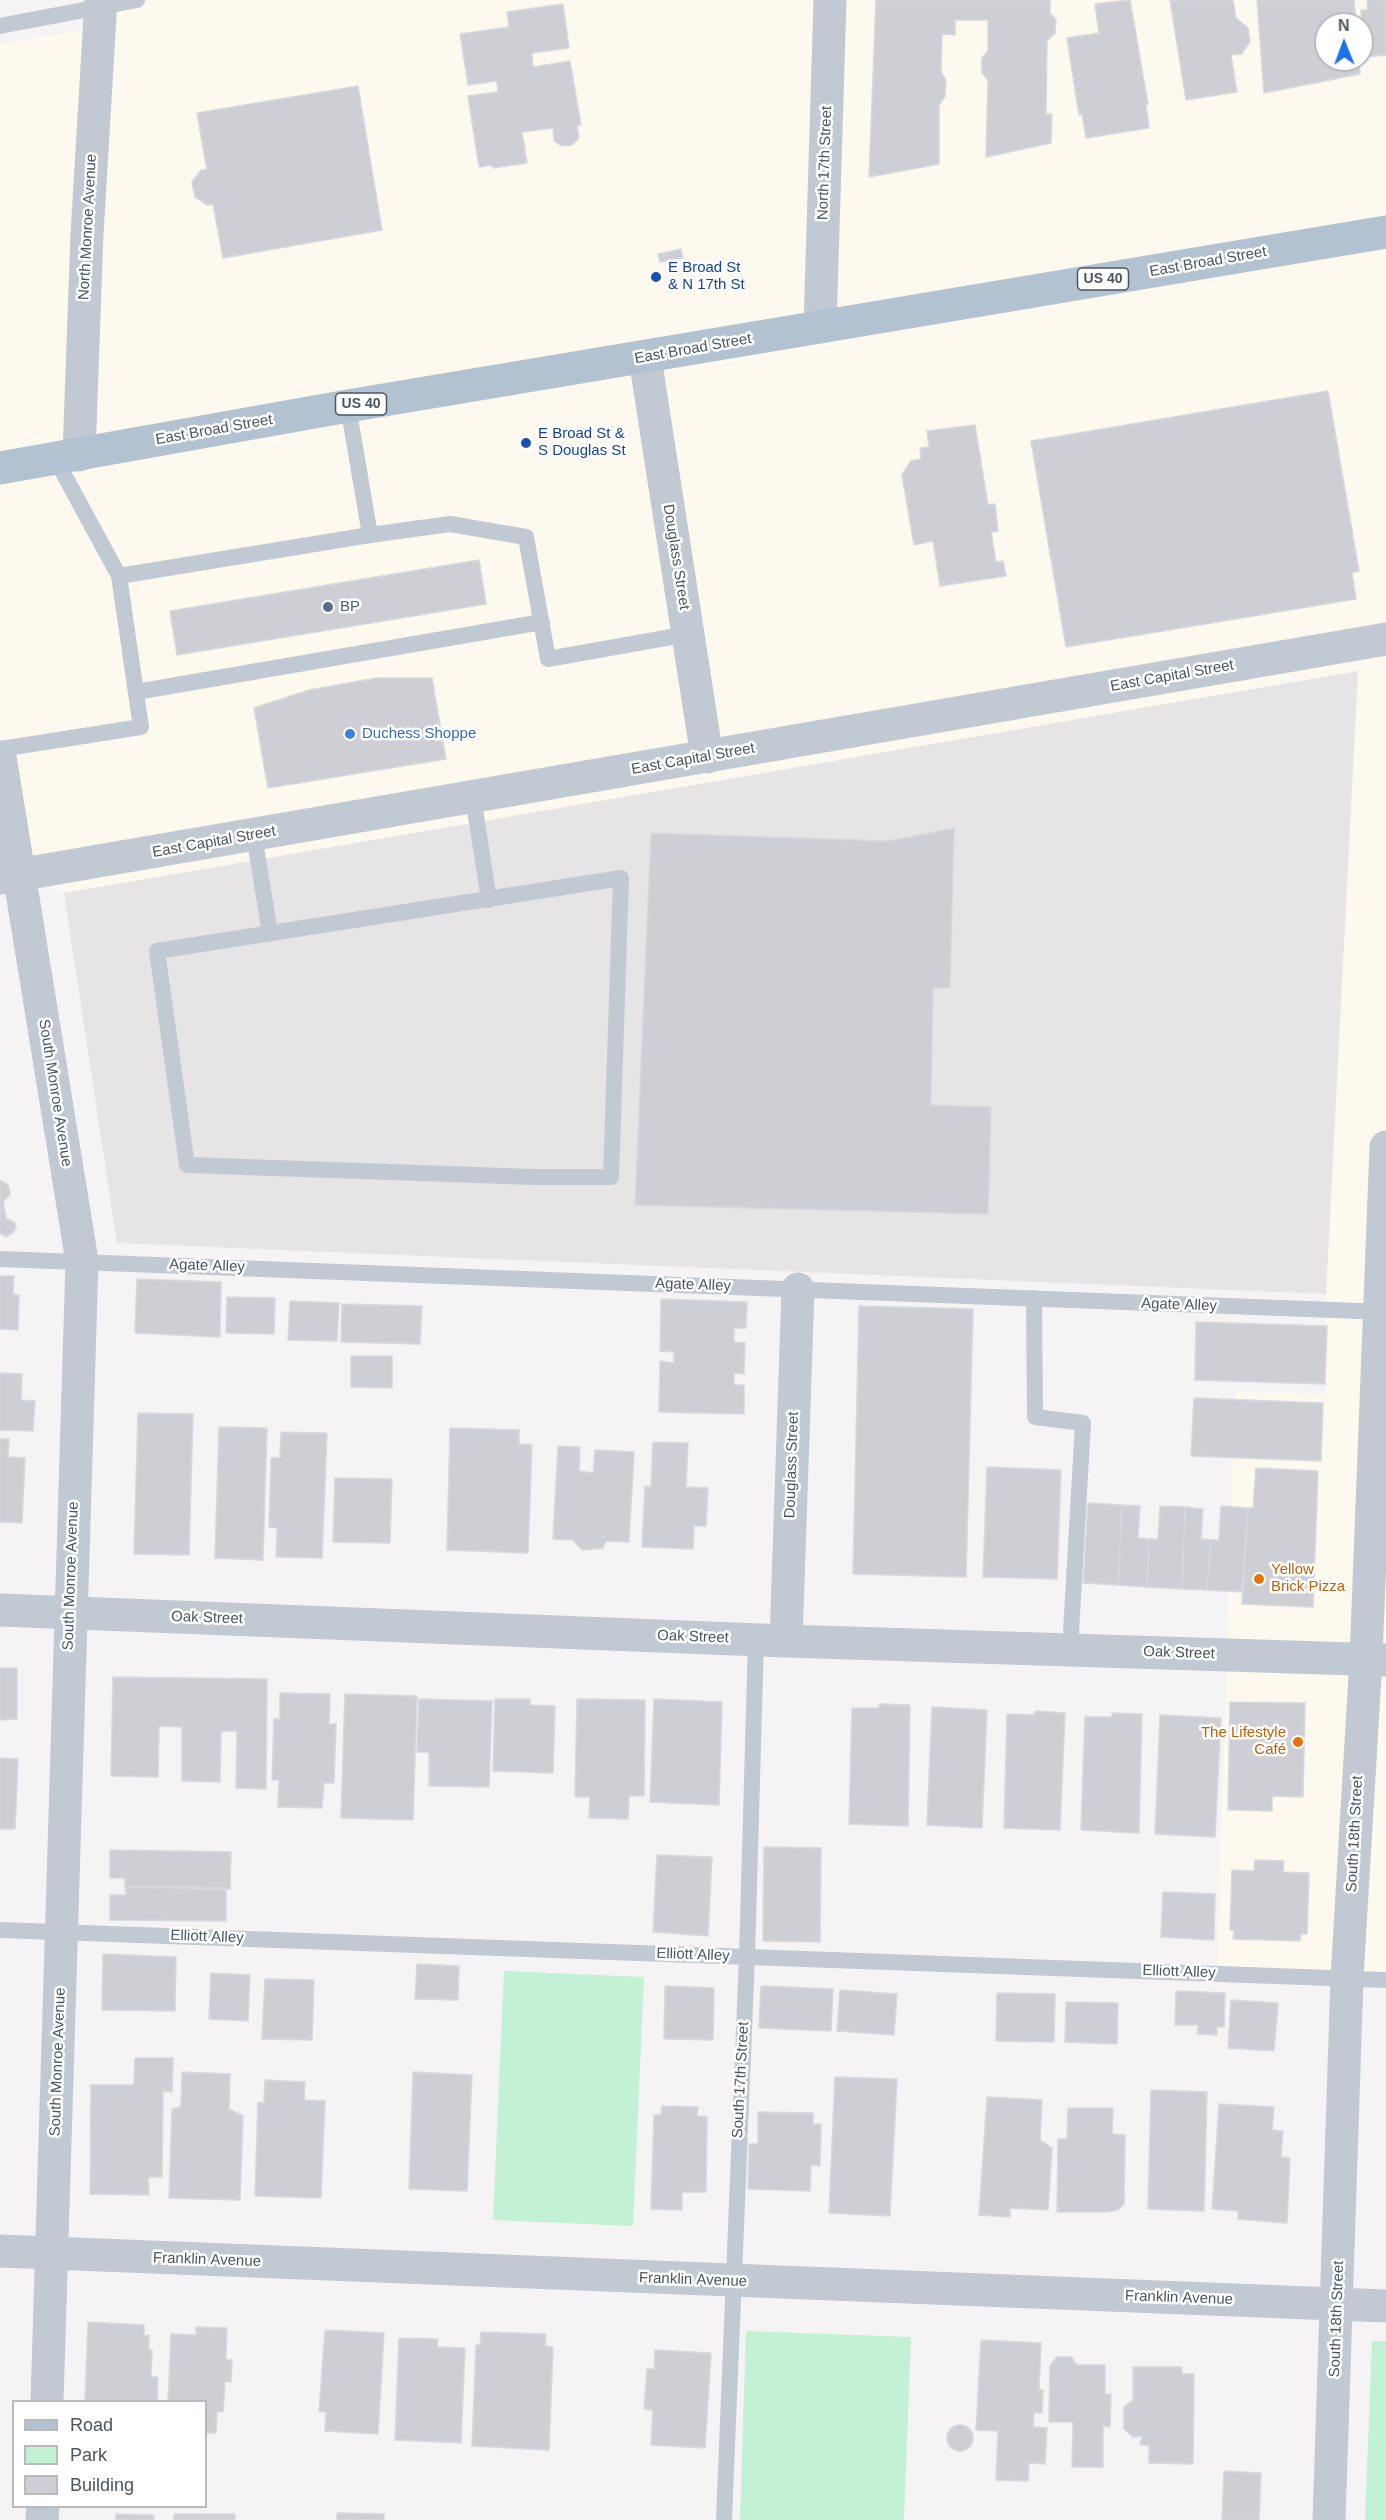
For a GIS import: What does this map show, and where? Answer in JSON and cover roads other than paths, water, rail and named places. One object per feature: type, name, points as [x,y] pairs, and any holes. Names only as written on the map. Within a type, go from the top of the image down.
[{"type":"main road","name":"East Broad Street","points":[[0,468],[348,406],[1386,232]]},
{"type":"street","name":"North 17th Street","points":[[820,327],[830,0]]},
{"type":"street","name":"North Monroe Avenue","points":[[67,456],[87,234],[101,3]]},
{"type":"street","name":"Douglass Street","points":[[645,358],[707,757]]},
{"type":"street","name":"East Capital Street","points":[[10,877],[1386,639]]},
{"type":"street","name":"South Monroe Avenue","points":[[0,758],[10,877],[82,1261],[47,2400]]},
{"type":"street","name":"South 18th Street","points":[[1329,2520],[1338,2304],[1347,1978],[1376,1660],[1386,1148]]},
{"type":"street","name":"Douglass Street","points":[[771,1640],[798,1289]]},
{"type":"street","name":"Oak Street","points":[[0,1610],[771,1640],[1376,1660]]},
{"type":"street","name":"Franklin Avenue","points":[[0,2251],[1386,2306]]},
{"type":"lane","points":[[0,26],[101,3],[137,0]]},
{"type":"lane","points":[[348,406],[370,536]]},
{"type":"lane","points":[[0,749],[141,727],[119,576],[67,456]]},
{"type":"lane","points":[[119,576],[450,524],[526,537],[548,659],[688,634]]},
{"type":"lane","points":[[136,692],[542,622]]},
{"type":"lane","points":[[473,797],[489,900]]},
{"type":"lane","points":[[254,835],[270,933]]},
{"type":"lane","points":[[621,878],[610,1176],[534,1177],[187,1165],[157,951],[489,900],[621,878]]},
{"type":"lane","name":"Agate Alley","points":[[0,1259],[1384,1313]]},
{"type":"lane","points":[[1034,1298],[1035,1417],[1083,1423],[1070,1650]]},
{"type":"lane","name":"South 17th Street","points":[[724,2520],[747,1957],[771,1640]]},
{"type":"lane","name":"Elliott Alley","points":[[0,1930],[1386,1980]]},
{"type":"place","name":"E Broad St & N 17th St","points":[[656,277]]},
{"type":"place","name":"E Broad St & S Douglas St","points":[[526,443]]},
{"type":"place","name":"BP","points":[[328,607]]},
{"type":"place","name":"Duchess Shoppe","points":[[350,734]]},
{"type":"place","name":"Yellow Brick Pizza","points":[[1259,1579]]},
{"type":"place","name":"The Lifestyle Café","points":[[1298,1742]]}]
